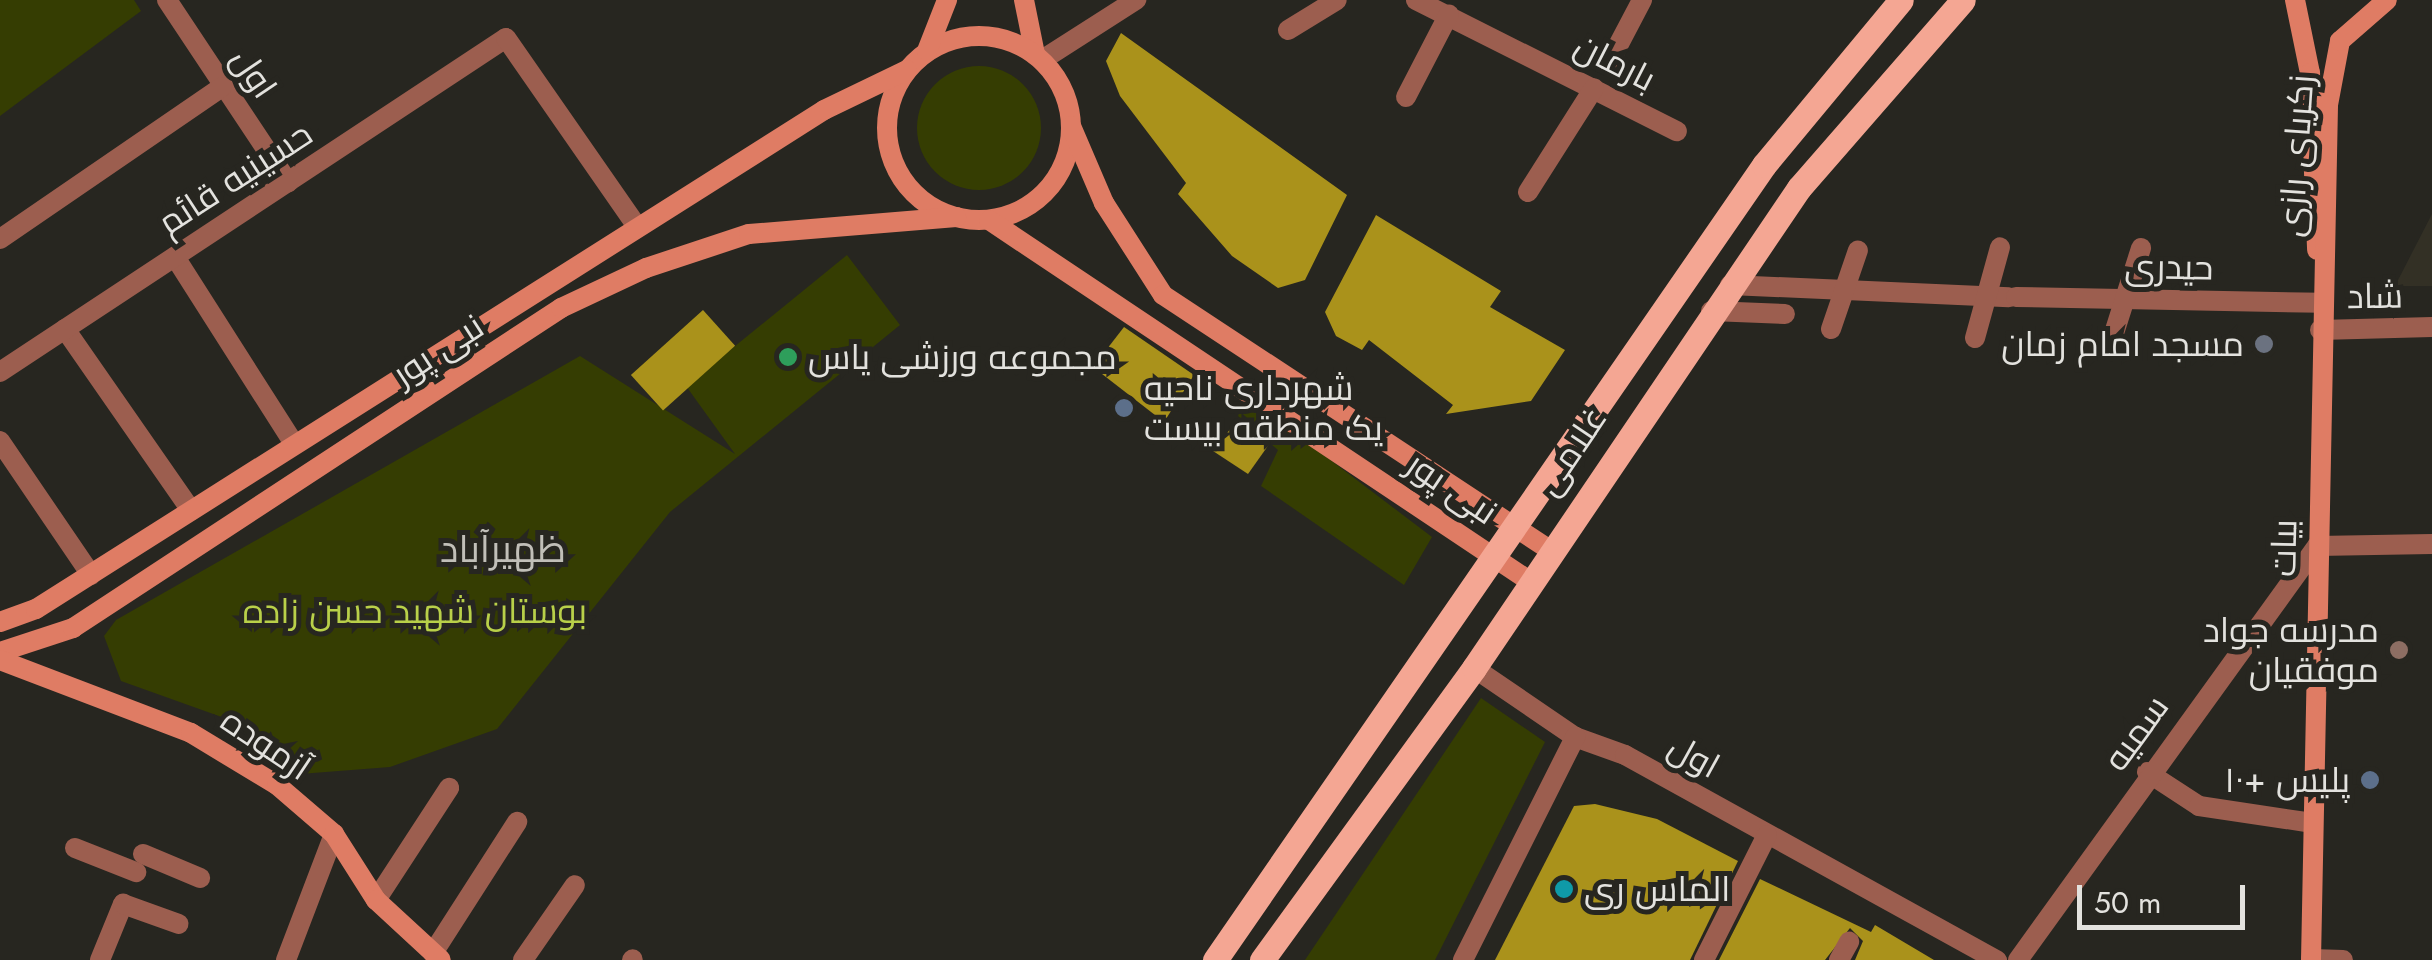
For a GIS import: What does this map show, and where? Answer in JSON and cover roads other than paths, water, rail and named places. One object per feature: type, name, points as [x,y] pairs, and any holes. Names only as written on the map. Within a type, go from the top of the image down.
[{"type":"main road","points":[[947,0],[927,51],[907,70],[887,118],[896,169],[921,199],[956,217],[989,220],[1048,188],[1071,126],[1038,57],[1024,0]]},
{"type":"main road","name":"غلامی","points":[[1214,960],[1506,526],[1764,165],[1901,0]]},
{"type":"main road","name":"غلامی","points":[[1262,960],[1474,668],[1547,548],[1711,311],[1868,102],[1963,0]]},
{"type":"main road","name":"زکریای رازی","points":[[2294,0],[2310,73],[2313,243],[2322,258]]},
{"type":"main road","name":"زکریای رازی","points":[[2322,258],[2331,71],[2340,41],[2387,0]]},
{"type":"main road","points":[[927,51],[981,35],[1038,57]]},
{"type":"main road","name":"نبی پور","points":[[0,622],[91,575],[636,225],[907,70]]},
{"type":"main road","name":"نبی پور","points":[[1071,126],[1104,202],[1163,295],[1506,526],[1547,548]]},
{"type":"main road","name":"نبی پور","points":[[5,654],[73,628],[561,308],[629,276],[749,234],[956,217]]},
{"type":"main road","name":"نبی پور","points":[[989,220],[1528,580]]},
{"type":"main road","name":"بیات","points":[[2311,960],[2322,258]]},
{"type":"main road","name":"آزموده","points":[[5,654],[191,733],[334,834],[376,900],[437,957]]},
{"type":"street","name":"اول","points":[[166,0],[288,182]]},
{"type":"street","points":[[1038,57],[1136,0]]},
{"type":"street","points":[[1288,30],[1336,0]]},
{"type":"street","name":"بارمان","points":[[1416,0],[1678,131]]},
{"type":"street","points":[[1610,62],[1642,0]]},
{"type":"street","points":[[1406,97],[1449,14]]},
{"type":"street","name":"حسینیه قائم","points":[[0,372],[506,38],[636,225]]},
{"type":"street","points":[[0,239],[222,87]]},
{"type":"street","points":[[1528,192],[1594,88]]},
{"type":"street","points":[[1976,338],[2000,246]]},
{"type":"street","points":[[2109,349],[2142,248]]},
{"type":"street","points":[[1832,329],[1858,250]]},
{"type":"street","points":[[175,257],[293,442]]},
{"type":"street","name":"حیدری","points":[[1730,285],[2012,297],[2321,302]]},
{"type":"street","points":[[1711,311],[1786,314]]},
{"type":"street","name":"شاد","points":[[2320,330],[2432,327]]},
{"type":"street","points":[[66,329],[191,510]]},
{"type":"street","points":[[0,442],[91,575]]},
{"type":"street","points":[[2317,546],[2432,544]]},
{"type":"street","name":"سمیه","points":[[2018,960],[2147,772],[2317,546]]},
{"type":"street","name":"اول","points":[[1474,668],[1575,737],[1767,835],[1986,957]]},
{"type":"street","points":[[1463,960],[1575,737]]},
{"type":"street","points":[[2147,772],[2199,806],[2313,823]]},
{"type":"street","points":[[376,900],[449,788]]},
{"type":"street","points":[[437,957],[517,822]]},
{"type":"street","points":[[286,960],[334,834]]},
{"type":"street","points":[[1704,960],[1767,835]]},
{"type":"street","points":[[74,848],[200,878]]},
{"type":"street","points":[[523,960],[575,885]]},
{"type":"street","points":[[100,960],[123,904],[179,924]]},
{"type":"street","points":[[2311,960],[2343,960]]},
{"type":"place","name":"مسجد امام زمان","points":[[2264,344]]},
{"type":"place","name":"مجموعه ورزشی یاس","points":[[788,357]]},
{"type":"place","name":"شهرداری ناحیه یک منطقه بیست","points":[[1124,408]]},
{"type":"place","name":"مدرسه جواد موفقیان","points":[[2399,650]]},
{"type":"place","name":"پلیس +۱۰","points":[[2370,780]]},
{"type":"place","name":"الماس ری","points":[[1564,889]]},
{"type":"district","name":"ظهیرآباد","points":[[503,549]]},
{"type":"park label","name":"بوستان شهید حسن زاده","points":[[415,611]]}]
